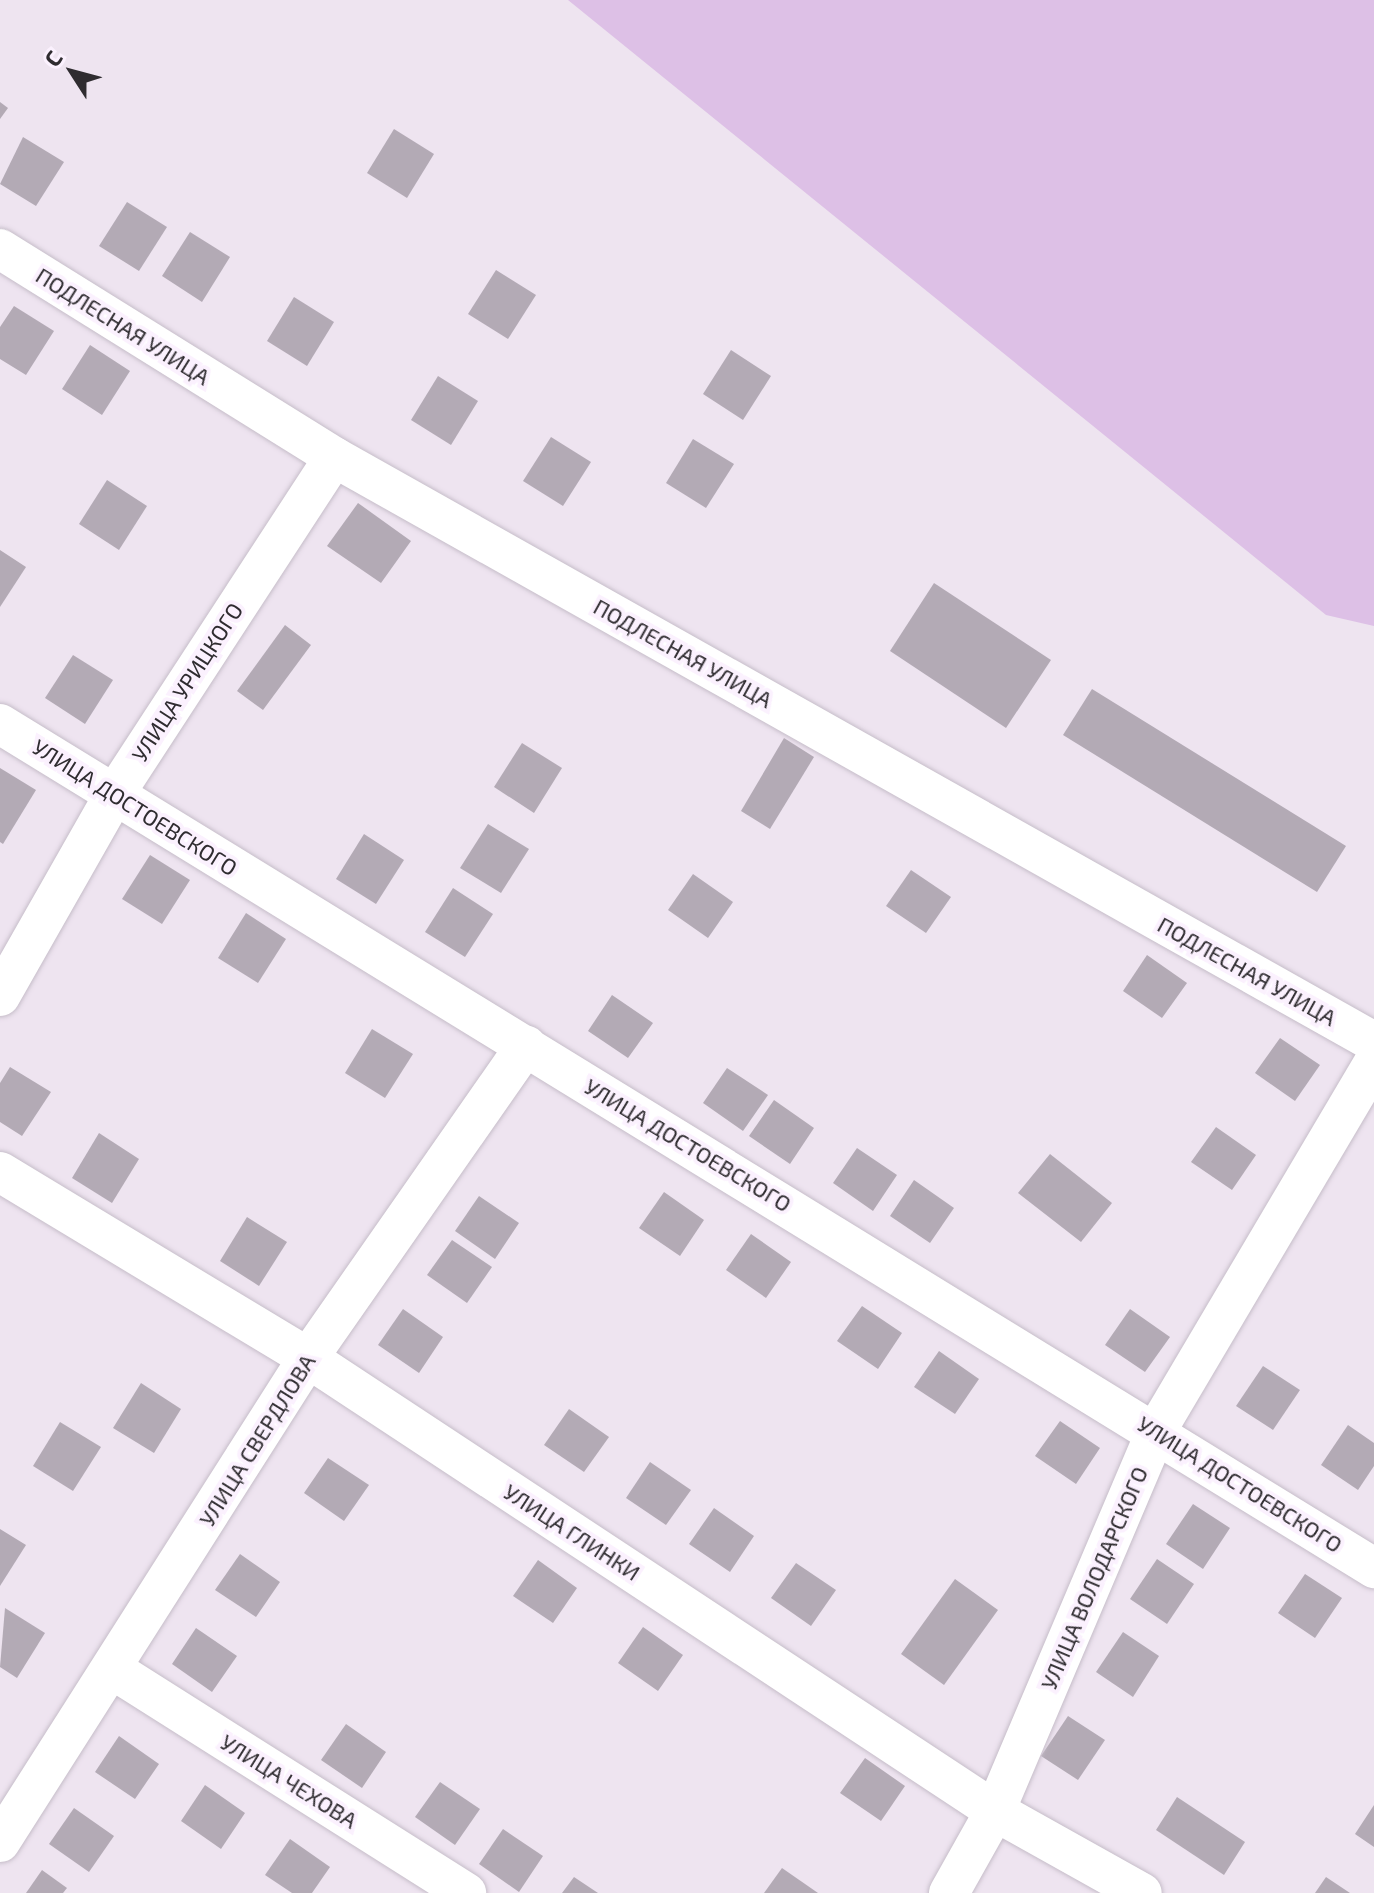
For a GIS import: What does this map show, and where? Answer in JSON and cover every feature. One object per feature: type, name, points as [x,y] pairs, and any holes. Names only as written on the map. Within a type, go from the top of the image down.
[{"type":"street","name":"ПОДЛЕСНАЯ УЛИЦА","points":[[0,249],[334,457],[1374,1042]]},
{"type":"street","name":"УЛИЦА УРИЦКОГО","points":[[0,996],[114,795],[334,457]]},
{"type":"street","name":"УЛИЦА ДОСТОЕВСКОГО","points":[[0,724],[1156,1431],[1374,1568]]},
{"type":"street","name":"УЛИЦА СВЕРДЛОВА","points":[[0,1842],[308,1358],[526,1046]]},
{"type":"street","name":"УЛИЦА ВОЛОДАРСКОГО","points":[[949,1893],[995,1811],[1156,1431],[1374,1063]]},
{"type":"street","name":"УЛИЦА ГЛИНКИ","points":[[0,1172],[308,1358],[995,1811],[1142,1893]]},
{"type":"street","name":"УЛИЦА ЧЕХОВА","points":[[112,1669],[466,1893]]},
{"type":"shaded area","points":[[568,0],[1374,0],[1374,626],[1326,615]]},
{"type":"building","points":[[0,102],[8,108],[0,119]]},
{"type":"building","points":[[394,129],[434,154],[407,198],[367,173]]},
{"type":"building","points":[[23,137],[64,162],[36,206],[0,184]]},
{"type":"building","points":[[127,202],[167,227],[139,271],[99,246]]},
{"type":"building","points":[[190,232],[230,257],[202,302],[162,276]]},
{"type":"building","points":[[496,270],[536,295],[508,339],[468,314]]},
{"type":"building","points":[[294,297],[334,322],[307,366],[267,341]]},
{"type":"building","points":[[14,306],[54,331],[26,375],[0,359],[0,327]]},
{"type":"building","points":[[90,345],[130,371],[102,415],[62,389]]},
{"type":"building","points":[[731,350],[771,376],[743,420],[703,394]]},
{"type":"building","points":[[438,376],[478,401],[451,445],[411,420]]},
{"type":"building","points":[[551,437],[591,462],[563,506],[523,481]]},
{"type":"building","points":[[693,439],[734,464],[706,508],[666,483]]},
{"type":"building","points":[[107,480],[147,506],[119,550],[79,524]]},
{"type":"building","points":[[358,503],[411,541],[381,583],[327,546]]},
{"type":"building","points":[[0,550],[26,567],[0,607]]},
{"type":"building","points":[[934,583],[1051,660],[1006,728],[890,651]]},
{"type":"building","points":[[285,625],[311,645],[263,710],[237,691]]},
{"type":"building","points":[[73,655],[113,680],[85,724],[45,698]]},
{"type":"building","points":[[1092,689],[1346,846],[1317,892],[1063,735]]},
{"type":"building","points":[[784,738],[814,757],[770,829],[741,811]]},
{"type":"building","points":[[522,743],[562,768],[534,813],[494,787]]},
{"type":"building","points":[[0,768],[36,790],[3,844],[0,842]]},
{"type":"building","points":[[488,824],[529,849],[501,893],[460,868]]},
{"type":"building","points":[[364,834],[404,860],[376,904],[336,879]]},
{"type":"building","points":[[150,855],[190,880],[162,924],[122,899]]},
{"type":"building","points":[[911,870],[951,897],[926,933],[886,906]]},
{"type":"building","points":[[693,874],[733,902],[708,938],[668,910]]},
{"type":"building","points":[[453,888],[493,914],[465,957],[425,932]]},
{"type":"building","points":[[246,913],[286,939],[258,983],[218,958]]},
{"type":"building","points":[[1147,955],[1187,983],[1162,1018],[1123,991]]},
{"type":"building","points":[[612,995],[653,1023],[628,1058],[588,1031]]},
{"type":"building","points":[[372,1029],[413,1054],[385,1098],[345,1073]]},
{"type":"building","points":[[1280,1038],[1320,1065],[1295,1101],[1255,1073]]},
{"type":"building","points":[[10,1067],[51,1092],[22,1136],[0,1122],[0,1083]]},
{"type":"building","points":[[727,1068],[768,1095],[743,1131],[703,1103]]},
{"type":"building","points":[[774,1100],[814,1128],[790,1164],[749,1136]]},
{"type":"building","points":[[1216,1127],[1256,1155],[1232,1190],[1191,1162]]},
{"type":"building","points":[[99,1133],[139,1159],[112,1203],[72,1178]]},
{"type":"building","points":[[857,1148],[897,1175],[873,1211],[833,1183]]},
{"type":"building","points":[[1050,1154],[1112,1203],[1081,1242],[1018,1193]]},
{"type":"building","points":[[914,1180],[954,1208],[930,1243],[890,1216]]},
{"type":"building","points":[[664,1192],[704,1220],[680,1256],[639,1228]]},
{"type":"building","points":[[479,1196],[519,1223],[495,1259],[455,1231]]},
{"type":"building","points":[[247,1217],[287,1242],[259,1286],[220,1261]]},
{"type":"building","points":[[751,1234],[791,1262],[766,1298],[726,1270]]},
{"type":"building","points":[[452,1240],[492,1267],[467,1303],[427,1275]]},
{"type":"building","points":[[862,1306],[902,1333],[878,1369],[837,1341]]},
{"type":"building","points":[[403,1309],[443,1337],[419,1373],[378,1345]]},
{"type":"building","points":[[1130,1309],[1170,1337],[1145,1372],[1105,1345]]},
{"type":"building","points":[[939,1351],[979,1379],[955,1414],[914,1387]]},
{"type":"building","points":[[1263,1366],[1300,1390],[1273,1430],[1236,1406]]},
{"type":"building","points":[[141,1383],[181,1409],[154,1453],[113,1428]]},
{"type":"building","points":[[569,1409],[609,1437],[584,1472],[544,1445]]},
{"type":"building","points":[[1060,1421],[1100,1448],[1076,1484],[1035,1456]]},
{"type":"building","points":[[60,1422],[101,1447],[73,1491],[33,1466]]},
{"type":"building","points":[[1348,1425],[1374,1443],[1374,1466],[1358,1490],[1321,1465]]},
{"type":"building","points":[[328,1458],[369,1485],[344,1521],[304,1493]]},
{"type":"building","points":[[650,1462],[691,1490],[666,1525],[626,1498]]},
{"type":"building","points":[[1193,1504],[1230,1528],[1203,1569],[1166,1544]]},
{"type":"building","points":[[714,1508],[754,1536],[730,1572],[689,1544]]},
{"type":"building","points":[[0,1529],[26,1545],[0,1586]]},
{"type":"building","points":[[240,1554],[280,1582],[256,1617],[215,1590]]},
{"type":"building","points":[[1157,1559],[1194,1584],[1167,1624],[1130,1599]]},
{"type":"building","points":[[538,1560],[577,1588],[553,1623],[513,1596]]},
{"type":"building","points":[[796,1563],[836,1590],[811,1626],[771,1598]]},
{"type":"building","points":[[1305,1574],[1342,1598],[1315,1638],[1278,1613]]},
{"type":"building","points":[[955,1579],[998,1610],[944,1685],[901,1654]]},
{"type":"building","points":[[5,1608],[45,1633],[17,1678],[0,1667]]},
{"type":"building","points":[[643,1627],[683,1655],[658,1691],[618,1663]]},
{"type":"building","points":[[196,1628],[237,1656],[212,1692],[172,1664]]},
{"type":"building","points":[[1123,1632],[1159,1656],[1133,1697],[1096,1672]]},
{"type":"building","points":[[1068,1716],[1105,1740],[1078,1780],[1041,1756]]},
{"type":"building","points":[[346,1724],[386,1752],[362,1788],[321,1760]]},
{"type":"building","points":[[119,1736],[159,1764],[135,1799],[95,1772]]},
{"type":"building","points":[[865,1758],[905,1786],[881,1821],[840,1793]]},
{"type":"building","points":[[440,1782],[480,1809],[455,1845],[415,1817]]},
{"type":"building","points":[[205,1785],[245,1813],[221,1849],[181,1821]]},
{"type":"building","points":[[1177,1797],[1245,1842],[1224,1875],[1156,1830]]},
{"type":"building","points":[[1374,1805],[1374,1847],[1355,1834]]},
{"type":"building","points":[[74,1808],[114,1836],[89,1872],[49,1844]]},
{"type":"building","points":[[503,1829],[543,1856],[519,1892],[479,1864]]},
{"type":"building","points":[[290,1839],[330,1867],[312,1893],[292,1893],[265,1875]]},
{"type":"building","points":[[782,1868],[818,1893],[764,1893]]},
{"type":"building","points":[[42,1870],[67,1888],[63,1893],[26,1893]]},
{"type":"building","points":[[574,1877],[598,1893],[562,1893]]},
{"type":"building","points":[[1326,1877],[1350,1893],[1315,1893]]}]
